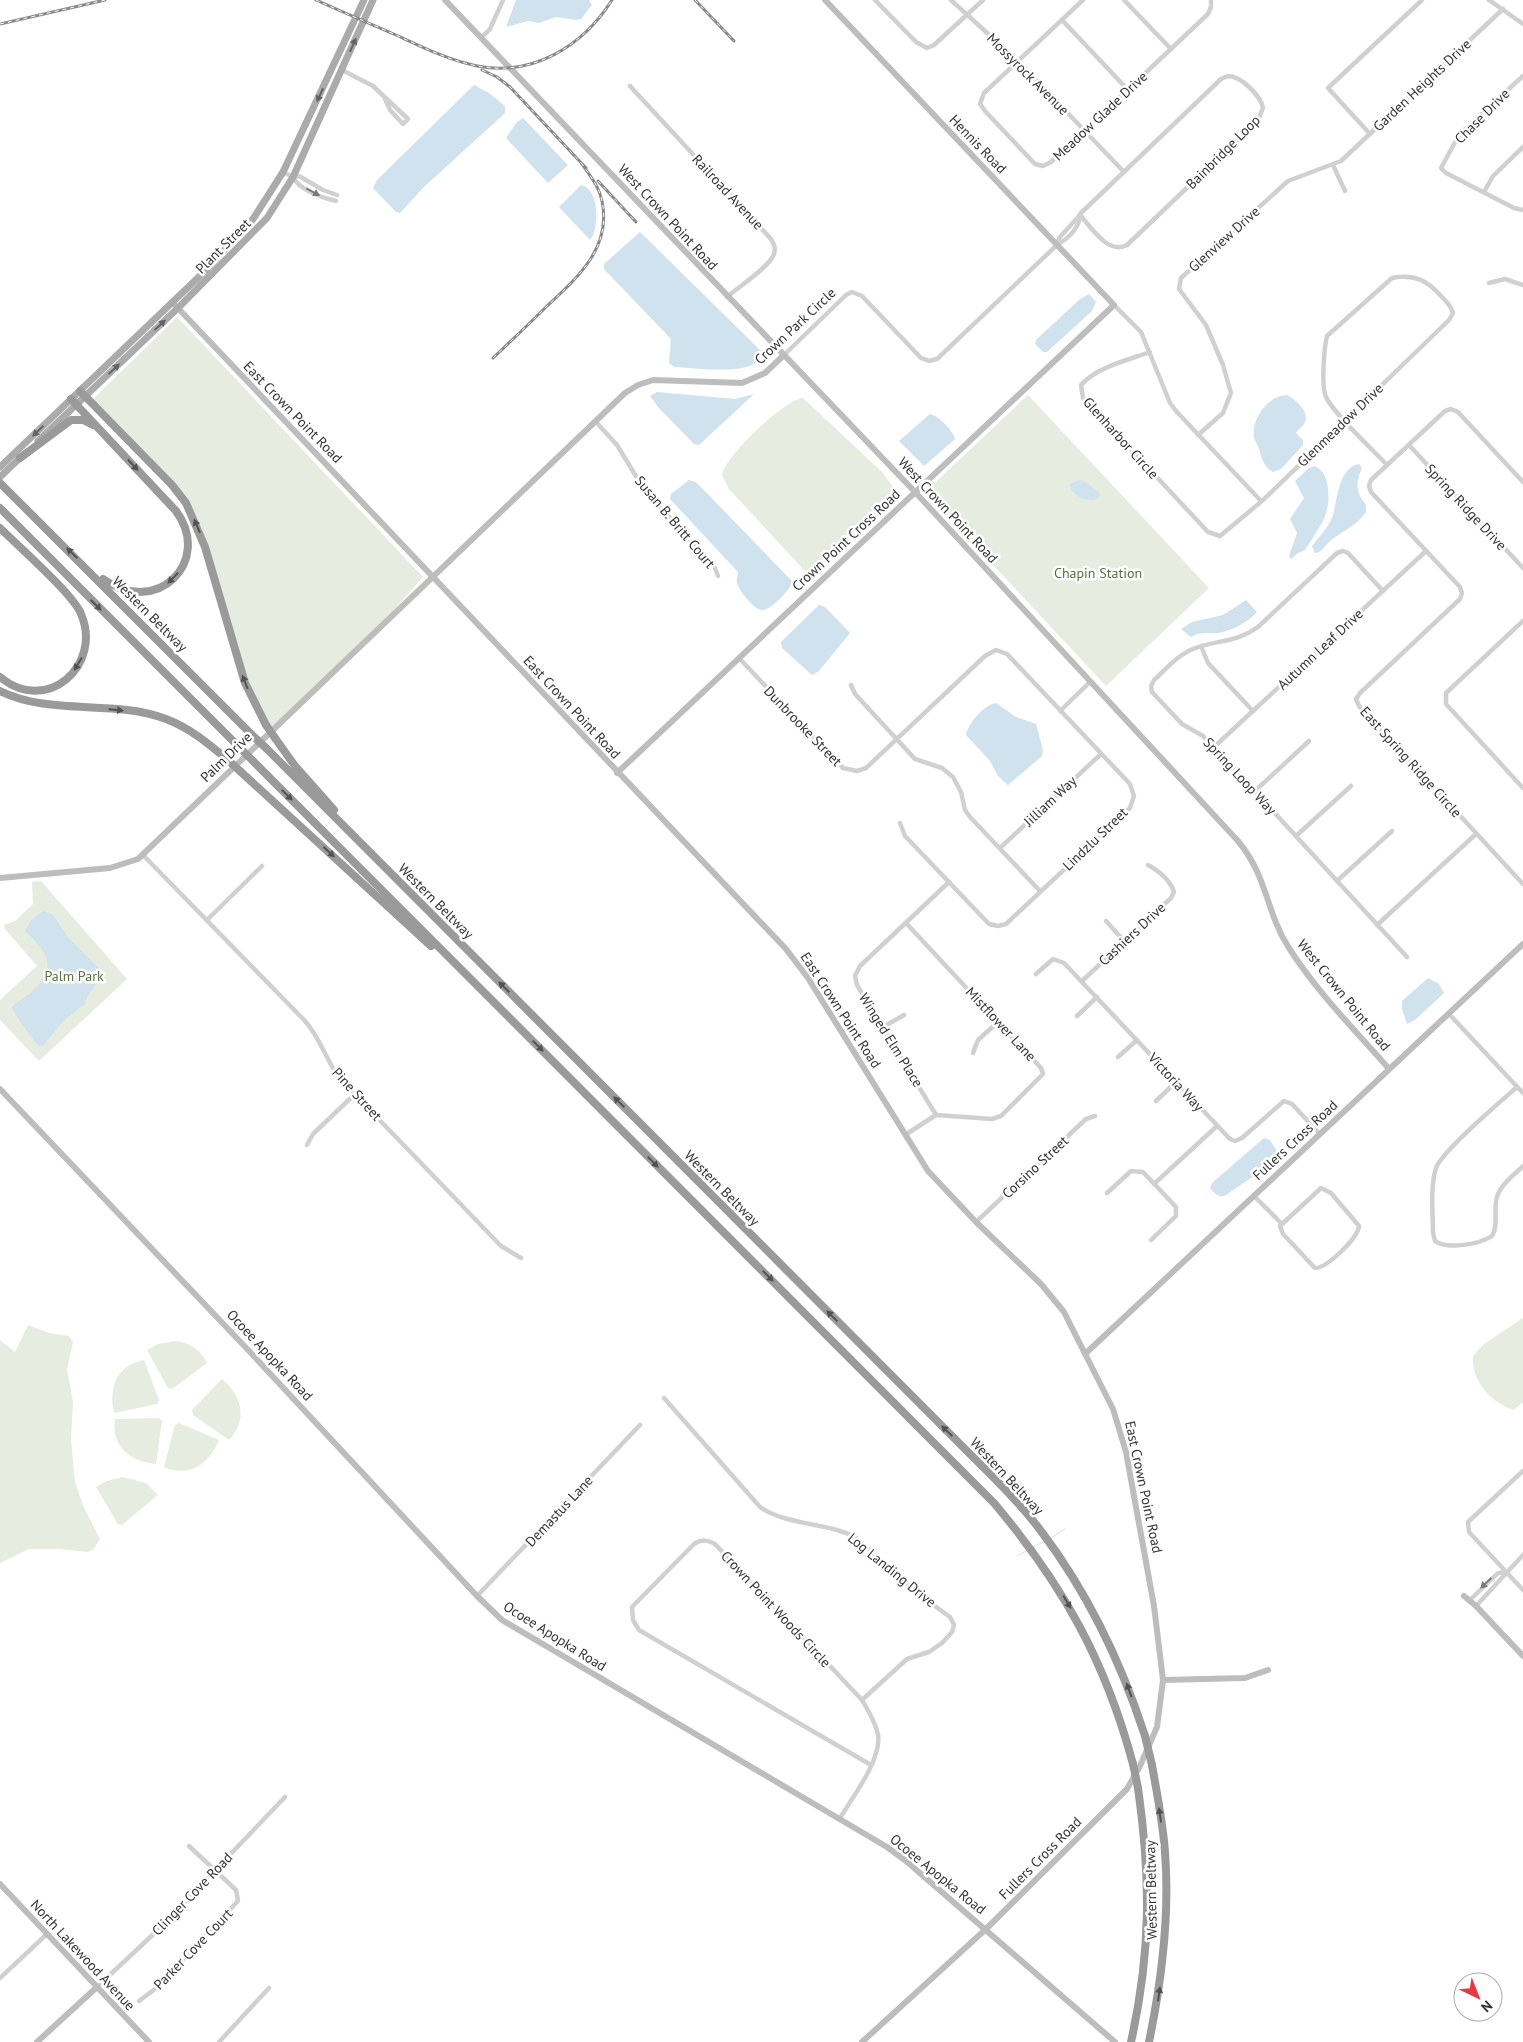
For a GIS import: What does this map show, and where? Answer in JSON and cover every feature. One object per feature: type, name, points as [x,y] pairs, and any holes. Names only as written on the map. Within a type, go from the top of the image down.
[{"type":"highway","points":[[82,394],[172,485],[186,503],[205,546],[245,683],[266,725],[295,766],[387,870]]},
{"type":"highway","points":[[74,402],[185,523],[188,538],[187,552],[181,569],[173,580],[158,591],[140,593],[126,591],[109,583],[85,566]]},
{"type":"highway","points":[[20,458],[71,420],[83,420],[100,429]]},
{"type":"highway","name":"Western Beltway","points":[[2,485],[972,1455],[1040,1530],[1092,1609],[1109,1641],[1126,1680],[1145,1736],[1152,1765],[1165,1851],[1167,1898],[1163,1962],[1149,2042]]},
{"type":"highway","name":"Western Beltway","points":[[0,508],[962,1471],[1025,1540],[1041,1561],[1070,1605],[1099,1663],[1137,1765],[1149,1890],[1142,1981],[1132,2041]]},
{"type":"highway","points":[[0,528],[81,612],[87,637],[82,658],[70,677],[44,692],[17,689],[0,677]]},
{"type":"highway","points":[[0,691],[28,702],[139,712],[164,718],[201,737],[229,760],[515,1023]]},
{"type":"main road","name":"Plant Street","points":[[0,478],[253,219],[283,172],[364,0]]},
{"type":"main road","name":"Plant Street","points":[[82,394],[178,308],[267,218],[293,177],[373,0]]},
{"type":"main road","points":[[338,56],[338,65],[342,70]]},
{"type":"main road","points":[[329,74],[333,83],[333,90]]},
{"type":"main road","points":[[0,467],[74,402]]},
{"type":"street","name":"West Crown Point Road","points":[[444,0],[916,493],[1249,854],[1258,869],[1288,947],[1336,1008],[1389,1069]]},
{"type":"street","points":[[481,38],[490,28],[503,0]]},
{"type":"street","name":"Hennis Road","points":[[825,0],[1114,304]]},
{"type":"street","points":[[876,0],[916,42],[927,48],[934,45],[983,0]]},
{"type":"street","name":"Mossyrock Avenue","points":[[951,0],[966,16],[1018,61],[1124,172]]},
{"type":"street","name":"Meadow Glade Drive","points":[[1083,0],[984,93],[980,104],[1035,164],[1043,166],[1051,162],[1208,14],[1211,0]]},
{"type":"street","points":[[1124,0],[1171,49]]},
{"type":"street","name":"Garden Heights Drive","points":[[1422,0],[1328,88],[1370,134],[1503,9]]},
{"type":"street","points":[[1489,0],[1523,24]]},
{"type":"street","points":[[1062,20],[1128,90]]},
{"type":"street","points":[[342,70],[373,86],[408,119],[403,124],[390,110],[385,99]]},
{"type":"street","name":"Bainbridge Loop","points":[[1058,244],[1075,230],[1080,220],[1080,215],[1222,79],[1228,76],[1239,78],[1262,104],[1262,115],[1258,120],[1127,245],[1122,248],[1111,247],[1080,215]]},
{"type":"street","name":"Chase Drive","points":[[1523,76],[1459,135],[1438,169],[1514,208],[1523,210]]},
{"type":"street","name":"Railroad Avenue","points":[[630,86],[771,239],[775,247],[774,256],[768,263],[727,297]]},
{"type":"street","name":"Glenview Drive","points":[[1198,435],[1223,413],[1231,393],[1223,365],[1206,325],[1179,289],[1181,278],[1288,181],[1333,165],[1370,134]]},
{"type":"street","points":[[1484,192],[1493,176],[1523,147]]},
{"type":"street","points":[[1333,165],[1345,191]]},
{"type":"street","points":[[283,172],[324,198],[336,201]]},
{"type":"street","points":[[293,177],[299,176],[323,190],[338,195]]},
{"type":"street","name":"Crown Park Circle","points":[[433,577],[595,421],[625,393],[638,385],[653,380],[742,383],[765,373],[846,295],[852,292],[862,296],[921,358],[928,361],[937,359],[1058,244]]},
{"type":"street","name":"Glenmeadow Drive","points":[[1224,534],[1261,502],[1447,321],[1453,313],[1451,306],[1432,285],[1421,278],[1406,276],[1392,278],[1329,335],[1324,346],[1324,395],[1344,420]]},
{"type":"street","points":[[1490,283],[1505,279],[1523,285]]},
{"type":"street","name":"East Crown Point Road","points":[[172,302],[798,963],[905,1136],[932,1176],[1054,1298],[1064,1312],[1113,1409],[1126,1452],[1154,1606],[1163,1680],[1157,1727],[1137,1765]]},
{"type":"street","points":[[1114,304],[1141,332],[1170,403],[1261,502]]},
{"type":"street","name":"Crown Point Cross Road","points":[[617,773],[916,493],[1114,304]]},
{"type":"street","name":"Glenharbor Circle","points":[[1150,352],[1085,380],[1081,385],[1083,398],[1208,532],[1213,535],[1224,534]]},
{"type":"street","name":"East Spring Ridge Circle","points":[[1523,482],[1458,412],[1451,409],[1446,411],[1371,480],[1369,486],[1371,492],[1460,587],[1462,593],[1460,599],[1360,693],[1356,699],[1359,706],[1523,884]]},
{"type":"street","points":[[1344,420],[1387,465]]},
{"type":"street","name":"Susan B. Britt Court","points":[[595,421],[617,445],[645,491],[714,566],[718,576]]},
{"type":"street","name":"Spring Ridge Drive","points":[[1409,445],[1523,568]]},
{"type":"street","name":"Spring Loop Way","points":[[1383,590],[1348,553],[1343,551],[1337,553],[1259,626],[1245,636],[1232,641],[1202,646],[1182,655],[1151,686],[1152,692],[1182,724],[1203,736],[1214,747],[1407,957]]},
{"type":"street","name":"Autumn Leaf Drive","points":[[1214,747],[1426,551]]},
{"type":"street","name":"Palm Drive","points":[[0,878],[110,868],[129,863],[143,854],[433,577]]},
{"type":"street","points":[[1523,621],[1446,693],[1444,699],[1446,704],[1523,788]]},
{"type":"street","points":[[1202,646],[1208,662],[1253,712]]},
{"type":"street","name":"Lindzlu Street","points":[[896,739],[985,656],[996,650],[1007,654],[1130,784],[1134,796],[1130,808],[1006,924],[998,926],[989,924],[949,882],[906,836],[900,823]]},
{"type":"street","name":"Dunbrooke Street","points":[[739,658],[843,768],[857,771],[866,768],[896,739]]},
{"type":"street","points":[[1060,711],[1090,682]]},
{"type":"street","points":[[851,685],[855,694],[916,759],[942,768],[953,777],[961,792],[965,810],[1040,891]]},
{"type":"street","points":[[1255,791],[1309,741]]},
{"type":"street","name":"Jilliam Way","points":[[1000,848],[1101,754]]},
{"type":"street","points":[[1296,836],[1351,786]]},
{"type":"street","points":[[1337,881],[1392,831]]},
{"type":"street","points":[[1377,925],[1476,834]]},
{"type":"street","name":"Pine Street","points":[[143,854],[314,1032],[324,1046],[328,1062],[355,1094],[501,1246],[521,1258]]},
{"type":"street","name":"Cashiers Drive","points":[[1082,981],[1171,898],[1174,892],[1172,886],[1157,870],[1148,865]]},
{"type":"street","points":[[207,920],[262,866]]},
{"type":"street","name":"Winged Elm Place","points":[[936,1115],[856,985],[855,976],[860,966],[949,882]]},
{"type":"street","points":[[1106,921],[1124,941]]},
{"type":"street","name":"Mistflower Lane","points":[[906,923],[999,1021],[1041,1068],[1043,1074],[1001,1116],[992,1120],[936,1115]]},
{"type":"street","name":"Fullers Cross Road","points":[[1085,1354],[1523,944]]},
{"type":"street","name":"Victoria Way","points":[[1036,974],[1053,959],[1058,959],[1082,981],[1230,1139],[1235,1141],[1242,1138],[1284,1101],[1292,1104],[1320,1134]]},
{"type":"street","points":[[1077,1016],[1097,997]]},
{"type":"street","points":[[1449,1014],[1523,1094]]},
{"type":"street","points":[[883,1027],[904,1015]]},
{"type":"street","points":[[973,1053],[978,1040],[999,1021]]},
{"type":"street","points":[[1118,1057],[1137,1040]]},
{"type":"street","points":[[1156,1101],[1176,1082]]},
{"type":"street","points":[[1517,1087],[1446,1153],[1437,1167],[1434,1177],[1433,1233],[1435,1241],[1445,1245],[1463,1244],[1492,1236],[1495,1229],[1497,1195],[1501,1188],[1523,1166]]},
{"type":"street","name":"Ocoee Apopka Road","points":[[0,1089],[246,1348],[477,1596],[502,1620],[528,1637],[840,1818],[906,1860],[1115,2042]]},
{"type":"street","points":[[307,1145],[313,1134],[355,1094]]},
{"type":"street","points":[[905,1136],[936,1115]]},
{"type":"street","name":"Corsino Street","points":[[976,1222],[1086,1119],[1095,1116]]},
{"type":"street","points":[[1154,1184],[1217,1126]]},
{"type":"street","points":[[1107,1193],[1131,1171],[1136,1170],[1143,1172],[1176,1207],[1176,1216],[1151,1240]]},
{"type":"street","points":[[1254,1196],[1282,1224],[1282,1234],[1315,1268],[1325,1265],[1359,1232],[1359,1226],[1331,1193],[1321,1188],[1282,1224]]},
{"type":"street","name":"Log Landing Drive","points":[[664,1398],[760,1507],[780,1517],[845,1532],[855,1537],[921,1596],[950,1616],[954,1626],[952,1632],[942,1643],[929,1652],[907,1659],[862,1700]]},
{"type":"street","name":"Demastus Lane","points":[[477,1596],[640,1425]]},
{"type":"street","points":[[1523,1471],[1468,1522],[1469,1532],[1523,1590]]},
{"type":"street","name":"Crown Point Woods Circle","points":[[840,1818],[871,1765],[877,1750],[878,1735],[862,1700],[715,1544],[708,1540],[694,1544],[632,1607],[631,1614],[634,1624],[640,1630],[871,1765]]},
{"type":"street","points":[[1523,1555],[1505,1572],[1498,1573],[1467,1598],[1523,1656]]},
{"type":"street","points":[[1476,1606],[1504,1578],[1505,1572]]},
{"type":"street","points":[[1163,1680],[1246,1678],[1268,1670]]},
{"type":"street","name":"Fullers Cross Road","points":[[862,2042],[986,1929],[1127,1789],[1137,1765]]},
{"type":"street","name":"Clinger Cove Road","points":[[97,1987],[160,1928],[284,1797]]},
{"type":"street","name":"Parker Cove Court","points":[[139,2001],[156,1989],[235,1906],[238,1896],[236,1890],[189,1846]]},
{"type":"street","name":"North Lakewood Avenue","points":[[0,1884],[148,2042]]},
{"type":"street","points":[[0,1978],[47,1934]]},
{"type":"street","points":[[37,2042],[97,1987]]},
{"type":"street","points":[[219,2042],[269,1988]]},
{"type":"green space","points":[[177,317],[423,577],[377,629],[271,732],[245,683],[198,526],[172,485],[92,400]]},
{"type":"green space","name":"Chapin Station","points":[[1028,395],[1209,588],[1106,686],[925,492]]},
{"type":"green space","points":[[803,398],[883,473],[896,491],[882,507],[809,573],[803,569],[729,489],[722,475],[733,456],[756,430],[783,408]]},
{"type":"green space","name":"Palm Park","points":[[41,881],[127,979],[39,1061],[0,1020],[0,1000],[37,966],[5,929],[4,925],[15,921],[33,904],[32,882]]},
{"type":"green space","points":[[1523,1318],[1523,1402],[1514,1410],[1498,1402],[1484,1390],[1475,1374],[1473,1356],[1484,1344]]},
{"type":"green space","points":[[28,1325],[49,1333],[69,1336],[73,1342],[67,1369],[73,1401],[71,1439],[75,1482],[84,1508],[100,1539],[93,1550],[88,1552],[59,1549],[29,1549],[0,1563],[0,1340],[15,1352]]},
{"type":"green space","points":[[174,1341],[193,1347],[207,1363],[172,1389],[168,1388],[147,1350],[158,1344]]},
{"type":"green space","points":[[144,1360],[159,1400],[157,1404],[114,1413],[112,1395],[117,1379],[127,1367]]},
{"type":"green space","points":[[222,1379],[234,1393],[240,1408],[239,1424],[229,1440],[193,1415],[192,1410]]},
{"type":"green space","points":[[159,1418],[162,1421],[156,1464],[138,1460],[124,1451],[119,1445],[116,1437],[115,1419]]},
{"type":"green space","points":[[179,1423],[219,1440],[210,1456],[197,1467],[190,1470],[173,1470],[164,1467],[175,1425]]},
{"type":"green space","points":[[123,1477],[146,1483],[158,1495],[122,1525],[118,1524],[96,1487],[107,1481]]},
{"type":"water","points":[[516,0],[589,0],[592,5],[581,19],[556,17],[539,23],[528,21],[506,27]]},
{"type":"water","points":[[474,85],[489,93],[505,106],[505,113],[424,187],[400,213],[396,212],[373,188],[377,180]]},
{"type":"water","points":[[523,118],[568,165],[548,183],[506,138],[517,122]]},
{"type":"water","points":[[581,185],[591,193],[596,209],[595,227],[590,240],[559,207]]},
{"type":"water","points":[[640,232],[761,351],[759,360],[751,365],[725,369],[674,367],[669,363],[671,339],[604,269],[604,264]]},
{"type":"water","points":[[1089,294],[1096,302],[1092,311],[1047,352],[1043,352],[1035,344],[1036,340],[1080,299]]},
{"type":"water","points":[[657,392],[735,399],[754,394],[699,445],[694,444],[658,407],[650,396]]},
{"type":"water","points":[[1287,395],[1302,407],[1306,415],[1304,424],[1296,433],[1303,440],[1303,445],[1281,469],[1273,472],[1263,462],[1254,438],[1255,423],[1262,409],[1267,404],[1273,399]]},
{"type":"water","points":[[930,414],[945,424],[955,439],[924,466],[899,441]]},
{"type":"water","points":[[1359,464],[1362,468],[1358,478],[1358,492],[1366,505],[1366,512],[1357,522],[1315,553],[1312,546],[1331,520],[1342,480],[1351,467]]},
{"type":"water","points":[[1315,466],[1323,473],[1327,481],[1328,507],[1323,521],[1305,550],[1291,559],[1289,556],[1297,533],[1290,519],[1304,498],[1295,481],[1309,468]]},
{"type":"water","points":[[689,480],[696,482],[792,581],[785,593],[767,609],[760,609],[748,600],[737,583],[738,572],[670,499],[671,494]]},
{"type":"water","points":[[1079,480],[1084,481],[1100,493],[1099,498],[1091,500],[1076,495],[1070,484]]},
{"type":"water","points":[[1246,600],[1257,612],[1249,620],[1234,628],[1218,633],[1201,633],[1191,637],[1181,629],[1192,622],[1223,615]]},
{"type":"water","points":[[819,605],[825,607],[850,633],[819,671],[812,675],[782,648],[781,642]]},
{"type":"water","points":[[996,703],[1016,717],[1036,724],[1043,750],[1042,756],[1008,785],[998,776],[990,761],[966,735],[977,715],[991,704]]},
{"type":"water","points":[[43,911],[53,915],[68,937],[102,971],[103,976],[88,995],[85,1004],[63,1021],[43,1046],[39,1046],[19,1020],[12,1007],[34,990],[46,973],[48,966],[44,952],[25,931],[31,920]]},
{"type":"water","points":[[1428,978],[1439,984],[1444,993],[1415,1020],[1407,1024],[1402,1009],[1402,1001]]},
{"type":"water","points":[[1264,1138],[1270,1140],[1277,1151],[1277,1155],[1254,1176],[1226,1195],[1219,1196],[1215,1193],[1210,1188],[1212,1183]]},
{"type":"waterway","points":[[1051,1538],[1065,1529]]},
{"type":"waterway","points":[[1033,1547],[1045,1541]]},
{"type":"waterway","points":[[1017,1556],[1028,1550]]},
{"type":"railway","points":[[0,24],[105,0]]},
{"type":"railway","points":[[316,0],[445,57],[477,66],[498,68],[518,67],[537,62],[555,54],[587,31],[612,0]]},
{"type":"railway","points":[[695,0],[734,41]]},
{"type":"railway","points":[[482,70],[497,77],[510,87],[586,168]]},
{"type":"railway","points":[[493,358],[569,285],[580,273],[597,248],[604,218],[602,201],[596,186],[582,164]]},
{"type":"railway","points":[[598,181],[636,222]]}]
